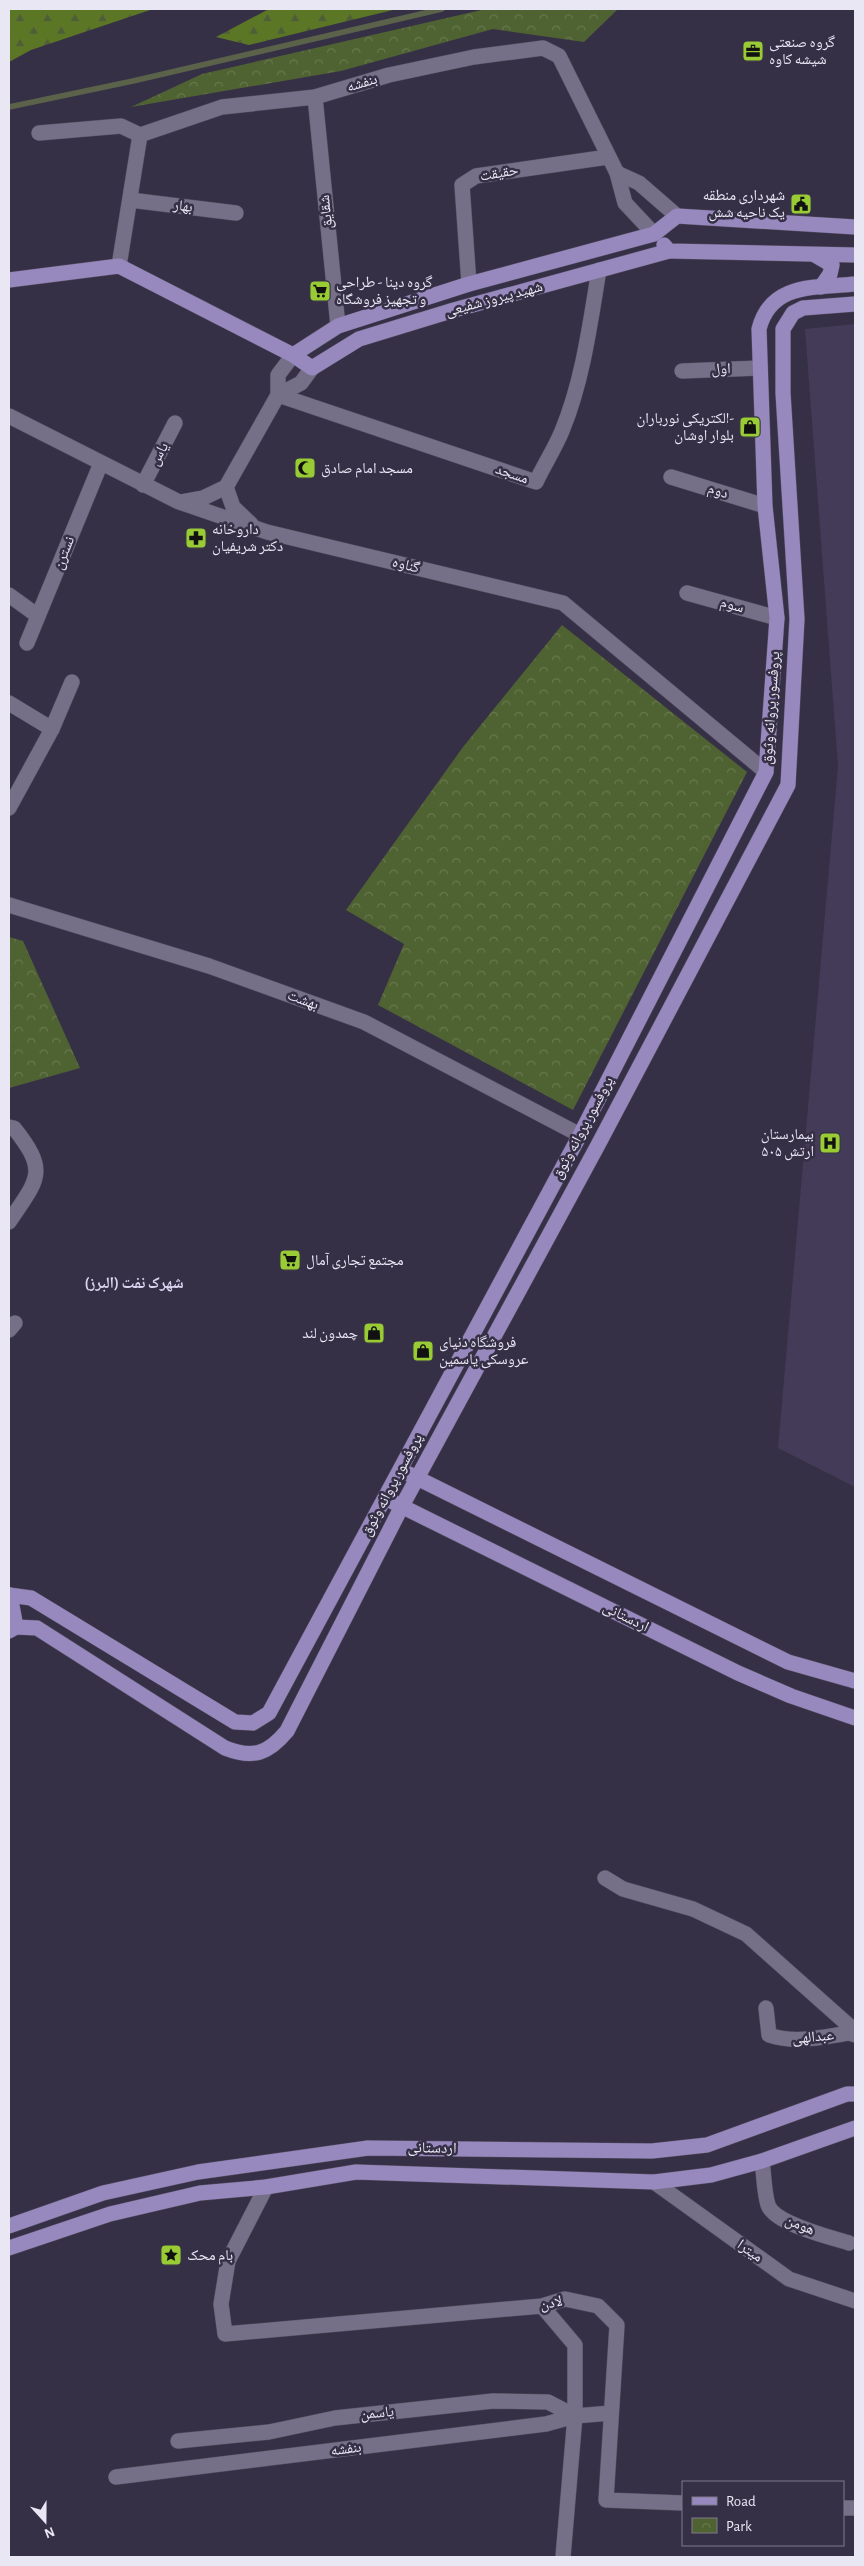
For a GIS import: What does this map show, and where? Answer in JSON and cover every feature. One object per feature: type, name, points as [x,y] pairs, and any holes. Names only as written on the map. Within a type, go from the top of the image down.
[{"type":"main road","name":"شهید پیروز شفیعی","points":[[293,355],[338,326],[469,284],[654,234],[677,216]]},
{"type":"main road","points":[[677,216],[855,227]]},
{"type":"main road","points":[[654,234],[670,251]]},
{"type":"main road","name":"شهید پیروز شفیعی","points":[[312,368],[344,346],[359,339],[472,305],[670,251],[855,255]]},
{"type":"main road","points":[[812,253],[832,265],[830,274],[821,287]]},
{"type":"main road","points":[[9,280],[119,266],[293,355],[312,368]]},
{"type":"main road","points":[[469,284],[472,305]]},
{"type":"main road","name":"پروفسور پروانه وثوق","points":[[9,1595],[31,1598],[235,1722],[253,1723],[269,1713],[580,1135],[766,772],[777,618],[765,506],[758,329],[762,316],[771,304],[784,294],[799,290],[855,284]]},
{"type":"main road","name":"پروفسور پروانه وثوق","points":[[13,1629],[38,1628],[225,1748],[240,1754],[258,1754],[275,1746],[287,1731],[416,1478],[598,1145],[788,785],[796,619],[783,392],[783,329],[793,313],[803,308],[855,304]]},
{"type":"main road","points":[[338,326],[344,346]]},
{"type":"main road","points":[[765,506],[790,506]]},
{"type":"main road","points":[[777,618],[796,619]]},
{"type":"main road","points":[[771,700],[793,700]]},
{"type":"main road","points":[[766,772],[788,785]]},
{"type":"main road","points":[[580,1135],[598,1145]]},
{"type":"main road","name":"اردستانی","points":[[400,1470],[788,1662],[855,1681]]},
{"type":"main road","name":"اردستانی","points":[[385,1498],[738,1673],[791,1696],[855,1718]]},
{"type":"main road","points":[[9,1595],[13,1629]]},
{"type":"main road","name":"اردستانی","points":[[9,2226],[103,2193],[198,2172],[278,2159],[368,2148],[652,2151],[707,2145],[847,2094],[855,2094]]},
{"type":"main road","name":"اردستانی","points":[[9,2248],[110,2214],[200,2194],[266,2187],[356,2172],[654,2182],[711,2175],[762,2161],[855,2128]]},
{"type":"main road","points":[[266,2187],[278,2159]]},
{"type":"street","name":"بنفشه","points":[[140,135],[222,107],[315,98],[389,75],[464,59],[543,48],[559,56],[617,173]]},
{"type":"street","name":"شقایق","points":[[315,98],[338,326]]},
{"type":"street","points":[[39,133],[121,126],[140,135],[119,266]]},
{"type":"street","name":"حقیقت","points":[[469,284],[462,185],[476,176],[608,156]]},
{"type":"street","points":[[617,173],[639,184],[677,216]]},
{"type":"street","points":[[617,173],[625,203],[654,234]]},
{"type":"street","name":"بهار","points":[[130,200],[236,213]]},
{"type":"street","name":"مسجد","points":[[278,395],[536,482],[562,431],[573,400],[582,367],[599,270]]},
{"type":"street","name":"شهید پیروز شفیعی","points":[[226,487],[278,395],[278,375],[293,355]]},
{"type":"street","name":"شهید پیروز شفیعی","points":[[278,395],[301,383],[312,368]]},
{"type":"street","name":"اول","points":[[682,371],[760,368]]},
{"type":"street","name":"گناوه","points":[[9,416],[179,502],[253,527],[563,603],[766,772]]},
{"type":"street","name":"یاس","points":[[143,484],[175,423]]},
{"type":"street","name":"نسترن","points":[[27,642],[101,463]]},
{"type":"street","name":"دوم","points":[[672,477],[765,506]]},
{"type":"street","points":[[179,502],[203,498],[226,487],[233,507],[253,527]]},
{"type":"street","name":"سوم","points":[[687,593],[777,618]]},
{"type":"street","points":[[9,594],[38,616]]},
{"type":"street","points":[[9,808],[52,729],[72,682]]},
{"type":"street","points":[[9,703],[52,729]]},
{"type":"street","name":"بهشت","points":[[9,905],[209,966],[364,1022],[580,1135]]},
{"type":"street","points":[[9,1127],[14,1128],[30,1148],[38,1168],[30,1190],[9,1222]]},
{"type":"street","points":[[605,1878],[623,1889],[693,1909],[746,1934],[855,2033]]},
{"type":"street","name":"عبدالهی","points":[[766,2008],[769,2035],[782,2040],[809,2039],[855,2033]]},
{"type":"street","name":"هومن","points":[[762,2161],[768,2206],[776,2215],[790,2223],[849,2243]]},
{"type":"street","name":"میترا","points":[[654,2182],[789,2279],[855,2301]]},
{"type":"street","name":"لادن","points":[[266,2187],[228,2260],[221,2304],[225,2334],[542,2306],[565,2299],[598,2306],[617,2325],[606,2500],[682,2503]]},
{"type":"street","points":[[542,2306],[575,2345],[575,2416],[562,2557]]},
{"type":"street","name":"یاسمن","points":[[178,2441],[269,2432],[335,2418],[493,2401],[548,2402],[575,2416]]},
{"type":"street","name":"بنفشه","points":[[116,2477],[546,2424],[575,2416],[612,2413]]},
{"type":"shaded area","name":"بیمارستان ۵۰۵ ارتش","points":[[855,324],[855,1487],[778,1448],[838,766],[805,329]]},
{"type":"green space","points":[[9,9],[153,9],[31,50],[9,62]]},
{"type":"green space","points":[[269,9],[397,9],[249,45],[216,37]]},
{"type":"green space","points":[[486,9],[622,9],[617,10],[584,42],[493,29],[341,71],[131,107],[202,74]]},
{"type":"green space","points":[[562,625],[747,772],[573,1110],[378,1005],[404,944],[346,910],[463,747]]},
{"type":"green space","points":[[9,937],[23,941],[80,1068],[9,1088]]},
{"type":"waterway","points":[[9,107],[133,81],[442,9]]},
{"type":"place","name":"گروه صنعتی شیشه کاوه","points":[[753,51]]},
{"type":"place","name":"شهرداری منطقه یک ناحیه شش","points":[[801,204]]},
{"type":"place","name":"گروه دینا - طراحی و تجهیز فروشگاه","points":[[320,291]]},
{"type":"place","name":"الکتریکی نورباران- بلوار اوشان","points":[[750,427]]},
{"type":"place","name":"مسجد امام صادق","points":[[305,468]]},
{"type":"place","name":"داروخانه دکتر شریفیان","points":[[196,538]]},
{"type":"place","name":"بیمارستان ۵۰۵ ارتش","points":[[830,1143]]},
{"type":"place","name":"مجتمع تجاری آمال","points":[[290,1260]]},
{"type":"place","name":"چمدون لند","points":[[374,1333]]},
{"type":"place","name":"فروشگاه دنیای عروسکی یاسمین","points":[[423,1351]]},
{"type":"place","name":"بام محک","points":[[171,2255]]},
{"type":"district","name":"شهرک نفت (البرز)","points":[[134,1283]]}]
